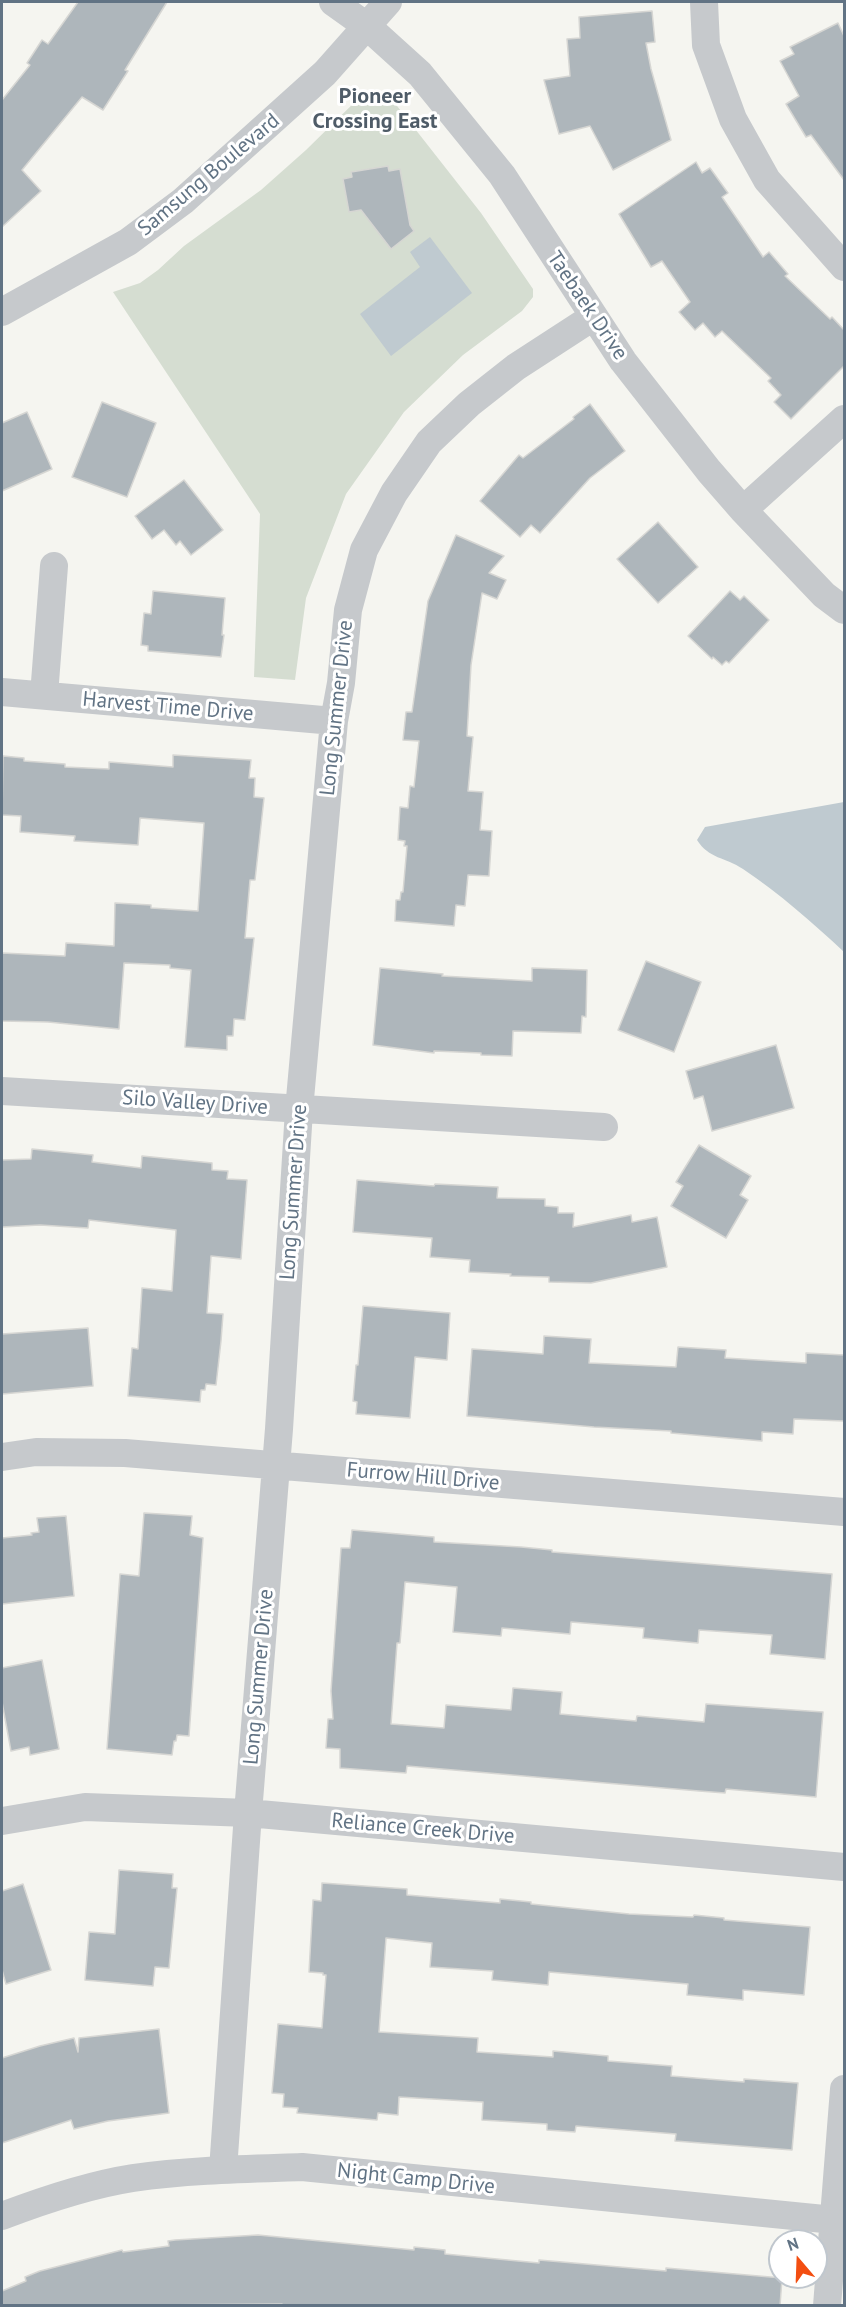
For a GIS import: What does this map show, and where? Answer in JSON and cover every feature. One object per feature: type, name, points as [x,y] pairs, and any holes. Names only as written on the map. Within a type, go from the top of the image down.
[{"type":"street","name":"Taebaek Drive","points":[[333,2],[368,27],[420,74],[502,176],[592,317],[623,361],[709,471],[824,595],[844,610]]},
{"type":"street","name":"Samsung Boulevard","points":[[2,312],[128,242],[183,201],[325,73],[388,2]]},
{"type":"street","points":[[704,2],[706,45],[732,119],[767,180],[844,267]]},
{"type":"street","name":"Long Summer Drive","points":[[223,2170],[276,1464],[299,1110],[334,721],[341,683],[348,610],[364,550],[394,493],[429,442],[469,404],[516,367],[592,317]]},
{"type":"street","points":[[743,510],[844,419]]},
{"type":"street","points":[[44,695],[54,566]]},
{"type":"street","name":"Harvest Time Drive","points":[[2,692],[334,721]]},
{"type":"street","name":"Silo Valley Drive","points":[[2,1091],[604,1127]]},
{"type":"street","name":"Furrow Hill Drive","points":[[2,1457],[36,1452],[125,1453],[844,1512]]},
{"type":"street","name":"Reliance Creek Drive","points":[[2,1821],[85,1807],[248,1813],[844,1867]]},
{"type":"street","points":[[827,2306],[844,2088]]},
{"type":"street","name":"Night Camp Drive","points":[[2,2216],[49,2198],[131,2178],[223,2170],[302,2167],[834,2220]]},
{"type":"shaded area","points":[[376,89],[390,97],[481,213],[533,289],[533,297],[522,311],[463,355],[404,412],[346,494],[306,598],[295,680],[254,677],[260,514],[113,292],[140,283],[158,270],[184,246],[261,190],[362,95]]},
{"type":"shaded area","points":[[430,237],[472,293],[391,356],[360,314],[420,267],[410,252]]},
{"type":"shaded area","points":[[844,802],[844,952],[770,888],[743,869],[707,851],[697,840],[705,827]]},
{"type":"building","points":[[78,2],[167,2],[103,110],[82,97],[22,170],[41,191],[2,227],[2,100],[30,65],[27,63],[42,40],[48,44]]},
{"type":"building","points":[[652,11],[655,42],[646,43],[671,140],[613,170],[590,126],[559,134],[544,80],[570,76],[567,39],[580,38],[579,17]]},
{"type":"building","points":[[838,23],[844,36],[844,180],[811,135],[806,137],[786,104],[799,96],[780,61],[794,54],[790,47]]},
{"type":"building","points":[[696,162],[702,173],[710,168],[728,193],[722,197],[763,257],[769,252],[788,274],[785,276],[844,330],[844,366],[791,419],[774,402],[781,395],[768,381],[771,378],[722,331],[715,337],[703,323],[695,330],[679,312],[690,302],[662,261],[651,267],[619,214]]},
{"type":"building","points":[[388,166],[389,171],[400,169],[410,225],[414,231],[391,249],[361,210],[349,212],[343,179],[352,177],[351,172]]},
{"type":"building","points":[[102,402],[156,423],[127,497],[72,477]]},
{"type":"building","points":[[590,404],[625,451],[590,478],[540,533],[531,525],[520,537],[480,501],[519,455],[523,458]]},
{"type":"building","points":[[27,412],[52,469],[2,491],[2,423]]},
{"type":"building","points":[[184,480],[223,530],[191,555],[180,541],[176,545],[164,530],[152,539],[135,516]]},
{"type":"building","points":[[658,522],[698,567],[658,603],[617,559]]},
{"type":"building","points":[[456,535],[504,556],[489,573],[506,580],[497,599],[482,593],[471,665],[467,736],[473,737],[468,791],[483,792],[480,830],[492,831],[489,876],[468,875],[465,906],[456,905],[454,926],[395,921],[396,900],[400,900],[401,892],[403,892],[407,846],[404,846],[405,841],[398,840],[400,807],[408,808],[410,786],[414,787],[419,741],[403,740],[406,712],[412,712],[428,601]]},
{"type":"building","points":[[153,591],[225,598],[221,657],[148,651],[148,646],[141,645],[144,613],[151,614]]},
{"type":"building","points":[[730,591],[740,600],[744,596],[769,620],[729,663],[726,661],[722,665],[713,657],[712,659],[688,636]]},
{"type":"building","points":[[173,755],[251,760],[249,778],[255,778],[254,797],[264,798],[255,880],[250,880],[245,938],[254,938],[245,1020],[234,1019],[233,1036],[227,1036],[227,1050],[185,1047],[191,970],[170,968],[170,965],[124,963],[119,1029],[48,1022],[2,1021],[2,953],[65,956],[66,943],[114,946],[115,903],[198,911],[204,823],[140,818],[138,845],[74,841],[75,836],[20,832],[21,816],[2,815],[3,756],[24,758],[24,761],[65,764],[65,767],[109,769],[109,762],[173,767]]},
{"type":"building","points":[[646,961],[701,982],[674,1052],[618,1030]]},
{"type":"building","points":[[380,968],[443,974],[442,976],[532,981],[532,968],[587,970],[586,1017],[582,1016],[581,1033],[513,1031],[512,1056],[434,1051],[434,1053],[373,1045]]},
{"type":"building","points":[[776,1045],[794,1108],[712,1131],[703,1096],[694,1099],[686,1071]]},
{"type":"building","points":[[699,1145],[751,1176],[740,1195],[748,1200],[726,1238],[671,1206],[683,1186],[676,1182]]},
{"type":"building","points":[[32,1149],[93,1155],[92,1162],[141,1168],[142,1156],[212,1163],[212,1170],[228,1171],[227,1179],[247,1180],[241,1259],[211,1256],[207,1313],[223,1314],[221,1341],[216,1385],[206,1384],[205,1390],[201,1390],[200,1402],[128,1396],[132,1348],[138,1349],[142,1288],[172,1291],[176,1230],[89,1220],[88,1228],[40,1225],[2,1227],[2,1160],[31,1159]]},
{"type":"building","points":[[357,1180],[434,1186],[435,1184],[498,1187],[497,1198],[545,1199],[545,1206],[558,1207],[558,1213],[574,1213],[573,1227],[631,1215],[632,1222],[657,1217],[667,1267],[591,1283],[549,1282],[549,1277],[469,1272],[470,1260],[430,1257],[432,1238],[353,1232]]},
{"type":"building","points":[[363,1306],[450,1313],[447,1360],[415,1357],[410,1418],[356,1414],[357,1402],[353,1401]]},
{"type":"building","points":[[88,1328],[93,1386],[2,1394],[2,1334]]},
{"type":"building","points":[[544,1336],[591,1339],[589,1363],[676,1367],[678,1347],[726,1350],[725,1358],[806,1363],[806,1353],[844,1355],[844,1421],[794,1419],[793,1434],[762,1432],[762,1441],[671,1433],[671,1431],[467,1416],[472,1349],[543,1354]]},
{"type":"building","points":[[144,1513],[192,1516],[190,1535],[203,1538],[189,1736],[177,1735],[172,1755],[107,1749],[120,1574],[139,1576]]},
{"type":"building","points":[[66,1516],[74,1596],[2,1604],[2,1538],[32,1535],[31,1533],[39,1532],[37,1518]]},
{"type":"building","points":[[352,1530],[434,1537],[434,1542],[521,1547],[552,1550],[552,1552],[832,1574],[825,1659],[770,1654],[772,1635],[699,1630],[698,1643],[643,1638],[644,1628],[571,1622],[570,1634],[502,1628],[501,1636],[453,1632],[457,1587],[405,1582],[400,1643],[397,1643],[391,1724],[444,1728],[446,1705],[511,1710],[513,1688],[562,1692],[560,1714],[636,1721],[637,1716],[704,1722],[706,1704],[823,1712],[816,1797],[726,1789],[725,1793],[407,1766],[406,1773],[340,1768],[340,1749],[326,1748],[328,1719],[333,1719],[331,1691],[341,1548],[350,1548]]},
{"type":"building","points":[[42,1660],[59,1749],[30,1755],[29,1747],[11,1751],[2,1702],[2,1668]]},
{"type":"building","points":[[119,1870],[173,1874],[172,1888],[177,1888],[169,1968],[155,1967],[153,1986],[85,1980],[89,1932],[115,1934]]},
{"type":"building","points":[[322,1883],[407,1889],[407,1895],[500,1903],[500,1899],[629,1914],[693,1917],[694,1915],[724,1918],[724,1920],[810,1927],[804,1995],[743,1990],[743,2000],[687,1995],[688,1984],[549,1972],[548,1985],[492,1980],[493,1971],[430,1967],[432,1943],[386,1938],[379,2032],[478,2038],[477,2052],[553,2057],[553,2051],[608,2056],[608,2061],[672,2066],[671,2076],[744,2082],[744,2079],[798,2083],[792,2150],[675,2141],[676,2134],[576,2126],[575,2132],[547,2130],[547,2124],[482,2120],[483,2102],[399,2097],[398,2115],[378,2113],[377,2120],[297,2113],[298,2108],[283,2107],[284,2094],[272,2093],[278,2024],[322,2028],[326,1975],[309,1972],[313,1900],[321,1901]]},
{"type":"building","points":[[23,1884],[51,1970],[6,1984],[2,1970],[2,1891]]},
{"type":"building","points":[[159,2029],[169,2113],[108,2121],[74,2129],[71,2120],[2,2143],[2,2058],[74,2038],[78,2052],[79,2038]]},
{"type":"building","points":[[258,2235],[414,2250],[414,2247],[445,2250],[445,2254],[539,2263],[539,2260],[768,2277],[768,2289],[781,2289],[780,2306],[282,2306],[282,2304],[2,2306],[2,2291],[26,2281],[25,2277],[40,2271],[122,2250],[123,2252],[169,2246],[168,2241]]},
{"type":"district","name":"Pioneer Crossing East","points":[[375,110]]}]
